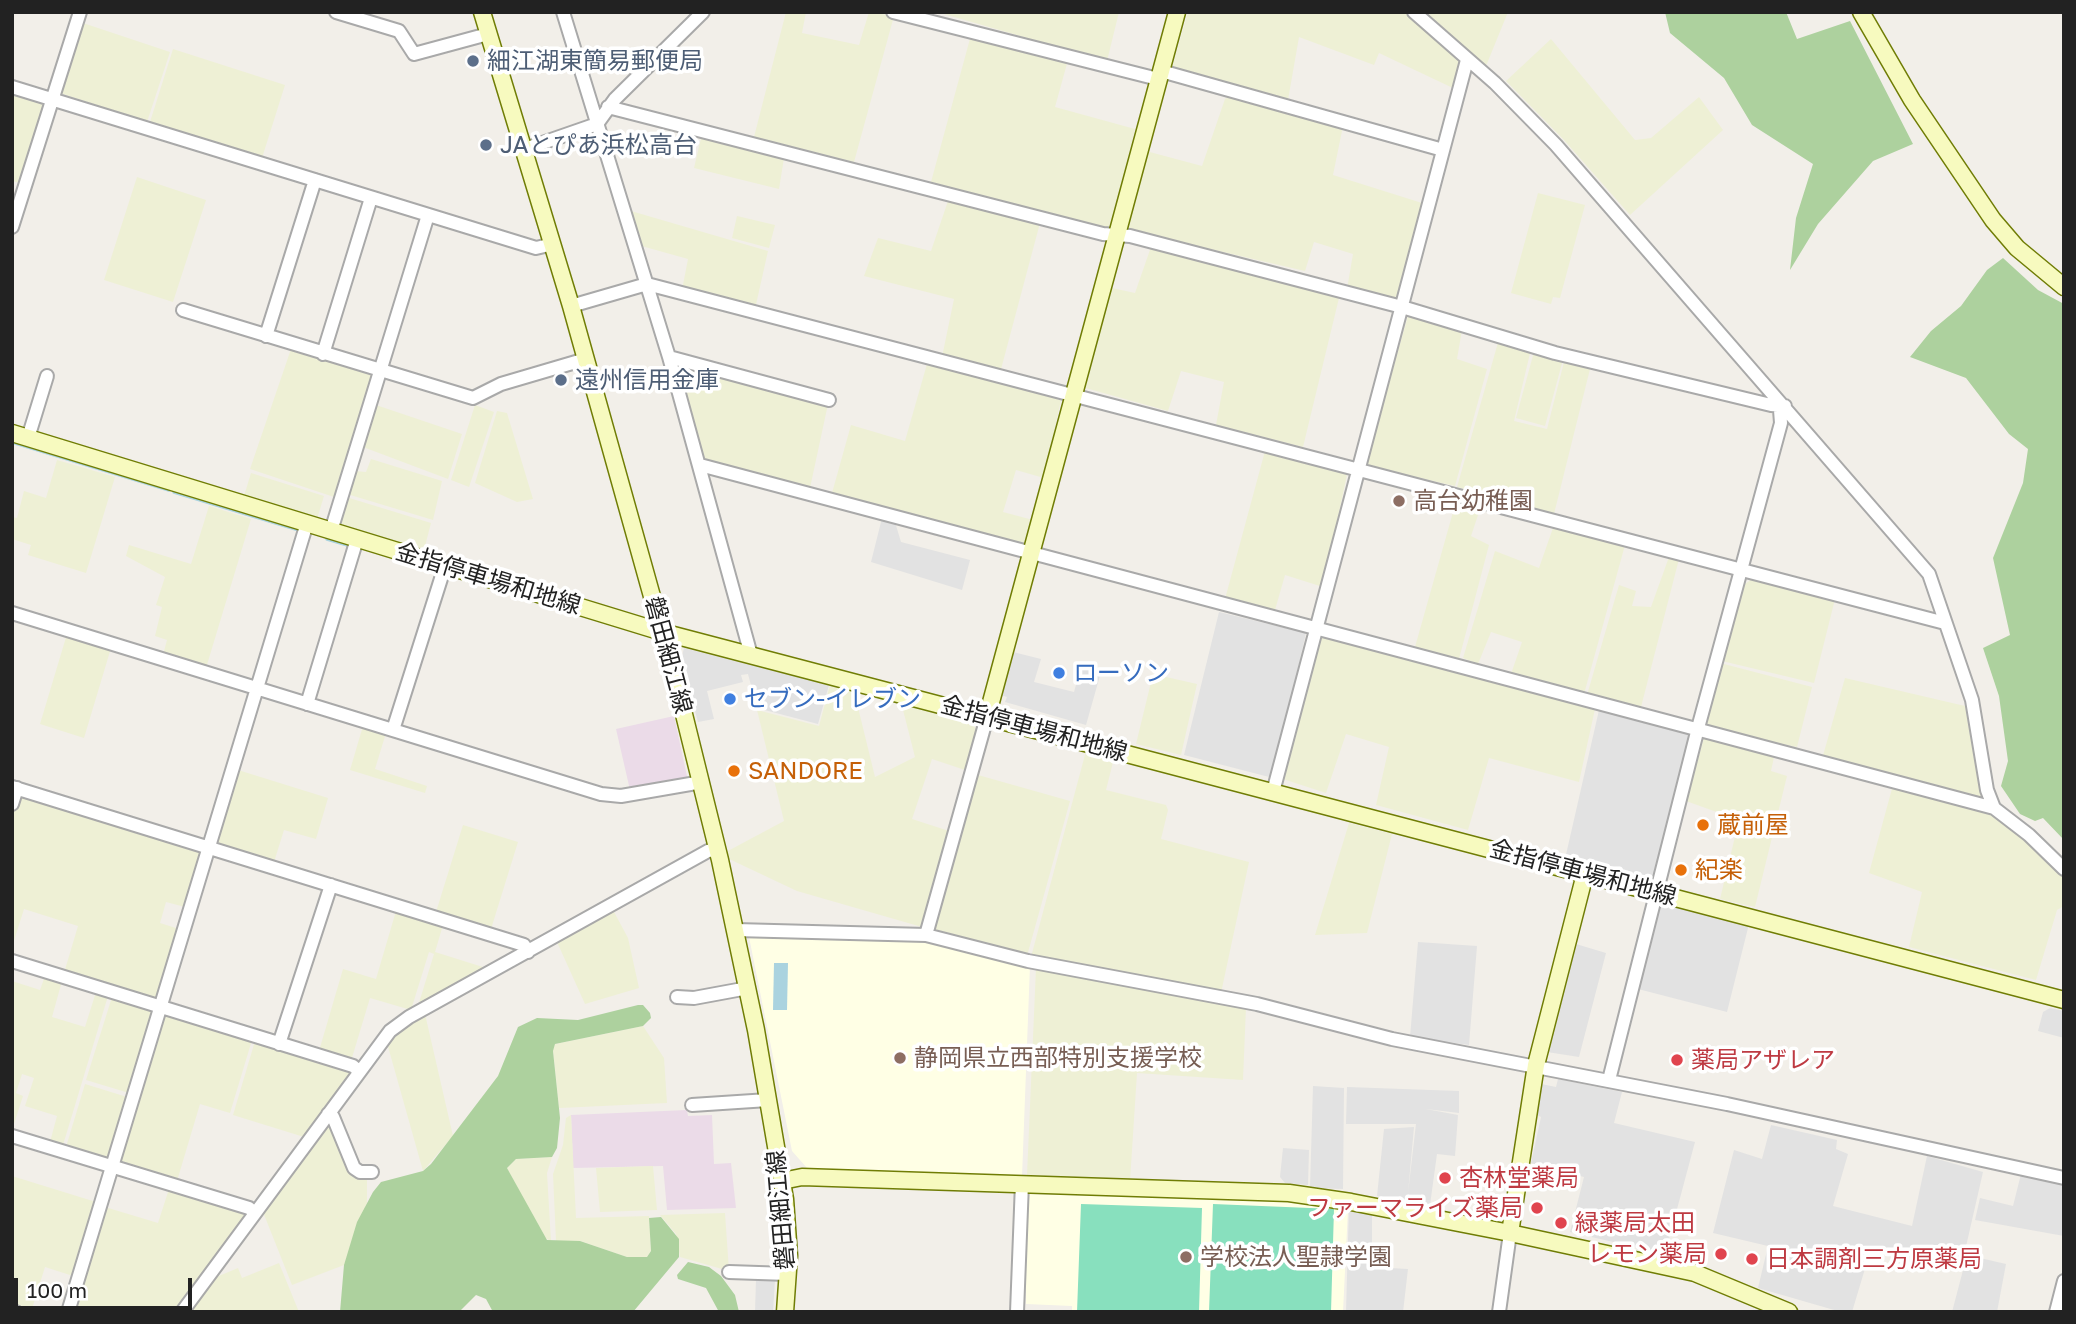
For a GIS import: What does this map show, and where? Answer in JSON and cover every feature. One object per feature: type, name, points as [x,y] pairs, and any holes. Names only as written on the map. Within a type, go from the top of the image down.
[{"type":"main road","name":"磐田細江線","points":[[482,12],[586,359],[662,632],[718,849],[748,988],[782,1181],[787,1218],[788,1274],[785,1312]]},
{"type":"main road","points":[[987,717],[1177,12]]},
{"type":"main road","points":[[1861,12],[1912,100],[1993,220],[2017,248],[2064,287]]},
{"type":"main road","name":"金指停車場和地線","points":[[20,435],[662,632],[2064,1000]]},
{"type":"main road","points":[[1510,1233],[1536,1065],[1585,874]]},
{"type":"main road","points":[[782,1181],[802,1177],[1289,1193],[1351,1202],[1510,1233],[1695,1273],[1789,1312]]},
{"type":"street","points":[[12,227],[80,12]]},
{"type":"street","points":[[336,12],[399,31],[414,54],[488,34]]},
{"type":"street","points":[[563,12],[669,357],[751,655]]},
{"type":"street","points":[[525,149],[597,124],[608,107],[703,12]]},
{"type":"street","points":[[893,12],[1159,75],[1443,150]]},
{"type":"street","points":[[1414,12],[1556,145],[1929,574],[1972,701],[1987,790],[1994,808]]},
{"type":"street","points":[[1273,792],[1467,60]]},
{"type":"street","points":[[12,86],[536,247],[553,244]]},
{"type":"street","points":[[608,107],[1116,236],[1130,236],[1402,307],[1555,353],[1784,406]]},
{"type":"street","points":[[266,336],[315,180]]},
{"type":"street","points":[[323,354],[371,198]]},
{"type":"street","points":[[331,531],[428,215]]},
{"type":"street","points":[[571,306],[647,284],[1073,397],[1088,397],[1945,623]]},
{"type":"street","points":[[183,310],[473,398],[501,384],[586,359]]},
{"type":"street","points":[[669,357],[829,400]]},
{"type":"street","points":[[20,435],[47,376]]},
{"type":"street","points":[[1609,1080],[1698,728],[1781,422],[1780,410],[1784,406]]},
{"type":"street","points":[[700,465],[1994,808],[2029,835],[2064,869]]},
{"type":"street","points":[[68,1312],[307,523]]},
{"type":"street","points":[[307,704],[357,539]]},
{"type":"street","points":[[393,730],[445,566]]},
{"type":"street","points":[[12,613],[608,796],[702,782]]},
{"type":"street","points":[[926,935],[987,717]]},
{"type":"street","points":[[12,804],[15,788],[524,945],[528,952]]},
{"type":"street","points":[[182,1312],[359,1071],[399,1024],[708,851],[718,849]]},
{"type":"street","points":[[279,1044],[331,885]]},
{"type":"street","points":[[736,930],[926,935],[1028,961],[1256,1004],[1392,1039],[1609,1080],[2064,1178]]},
{"type":"street","points":[[12,961],[359,1071]]},
{"type":"street","points":[[677,997],[694,998],[748,988]]},
{"type":"street","points":[[692,1105],[768,1100]]},
{"type":"street","points":[[328,1114],[333,1117],[356,1171],[372,1172]]},
{"type":"street","points":[[12,1136],[248,1208],[255,1213]]},
{"type":"street","points":[[1017,1312],[1022,1183]]},
{"type":"street","points":[[1499,1312],[1510,1233]]},
{"type":"street","points":[[729,1272],[788,1274]]},
{"type":"street","points":[[2056,1312],[2064,1282]]},
{"type":"shaded area","points":[[786,12],[806,12],[802,33],[859,45],[869,12],[894,16],[854,162],[754,137]]},
{"type":"shaded area","points":[[937,12],[1119,12],[1107,61]]},
{"type":"shaded area","points":[[1188,12],[1406,12],[1459,60],[1455,89],[1379,53],[1374,65],[1299,37],[1288,100],[1172,68]]},
{"type":"shaded area","points":[[1426,12],[1508,12],[1486,66]]},
{"type":"shaded area","points":[[83,23],[170,52],[147,122],[60,93]]},
{"type":"shaded area","points":[[971,35],[1068,60],[1055,107],[1135,129],[1111,231],[931,182]]},
{"type":"shaded area","points":[[1551,39],[1635,140],[1651,138],[1699,97],[1723,130],[1630,215],[1564,140],[1506,81]]},
{"type":"shaded area","points":[[173,49],[285,85],[262,158],[150,122]]},
{"type":"shaded area","points":[[12,93],[44,102],[20,183],[12,181]]},
{"type":"shaded area","points":[[1231,95],[1343,126],[1333,175],[1422,203],[1399,296],[1393,301],[1347,289],[1353,254],[1314,242],[1305,271],[1124,229],[1146,151],[1202,166],[1225,99]]},
{"type":"shaded area","points":[[702,134],[784,158],[779,189],[694,168]]},
{"type":"shaded area","points":[[137,177],[206,200],[173,302],[104,280]]},
{"type":"shaded area","points":[[1538,193],[1585,205],[1560,298],[1553,297],[1551,304],[1511,293]]},
{"type":"shaded area","points":[[948,201],[1040,223],[1000,373],[942,357],[954,299],[864,276],[878,238],[931,251]]},
{"type":"shaded area","points":[[631,211],[768,251],[755,309],[682,290],[688,259],[638,245]]},
{"type":"shaded area","points":[[737,216],[775,225],[769,248],[732,238]]},
{"type":"shaded area","points":[[1151,247],[1339,298],[1303,447],[1216,425],[1224,382],[1181,371],[1168,411],[1082,387],[1112,288],[1135,293]]},
{"type":"shaded area","points":[[1408,316],[1462,330],[1457,359],[1487,369],[1455,486],[1368,466],[1366,462]]},
{"type":"shaded area","points":[[1499,339],[1531,349],[1514,421],[1547,429],[1565,358],[1591,365],[1554,514],[1457,487]]},
{"type":"shaded area","points":[[1535,348],[1564,356],[1545,426],[1516,418]]},
{"type":"shaded area","points":[[291,349],[375,374],[337,498],[250,469]]},
{"type":"shaded area","points":[[680,364],[828,404],[810,488],[703,462]]},
{"type":"shaded area","points":[[927,364],[1061,400],[1044,478],[1016,470],[1003,512],[1033,520],[1024,547],[832,493],[851,425],[905,441]]},
{"type":"shaded area","points":[[376,405],[462,434],[448,479],[363,447]]},
{"type":"shaded area","points":[[475,405],[494,412],[469,487],[451,480]]},
{"type":"shaded area","points":[[497,411],[507,413],[533,499],[517,502],[475,483]]},
{"type":"shaded area","points":[[1265,451],[1348,470],[1323,587],[1285,575],[1275,610],[1225,599]]},
{"type":"shaded area","points":[[371,459],[442,481],[433,520],[347,494],[355,471],[366,472]]},
{"type":"shaded area","points":[[57,460],[115,477],[86,573],[28,555],[31,545],[12,539],[12,517],[17,518],[24,491],[46,498]]},
{"type":"shaded area","points":[[251,473],[324,496],[317,519],[244,496]]},
{"type":"shaded area","points":[[346,497],[431,523],[424,550],[340,524]]},
{"type":"shaded area","points":[[1457,498],[1480,509],[1471,536],[1489,545],[1459,659],[1415,647]]},
{"type":"shaded area","points":[[209,506],[251,519],[206,668],[163,655],[167,640],[155,636],[162,607],[156,605],[165,577],[126,556],[129,545],[191,564]]},
{"type":"shaded area","points":[[882,518],[895,522],[901,542],[970,560],[962,590],[871,562]]},
{"type":"shaded area","points":[[1554,525],[1625,545],[1584,694],[1511,674],[1522,642],[1491,632],[1478,664],[1463,658],[1495,551],[1539,568]]},
{"type":"shaded area","points":[[1669,557],[1679,559],[1641,707],[1587,695],[1619,585],[1636,591],[1632,606],[1651,607]]},
{"type":"shaded area","points":[[1752,579],[1835,599],[1814,683],[1722,661],[1745,584]]},
{"type":"shaded area","points":[[1219,612],[1306,633],[1273,778],[1184,755]]},
{"type":"shaded area","points":[[67,634],[111,648],[84,738],[40,724]]},
{"type":"shaded area","points":[[1324,636],[1595,709],[1579,782],[1489,758],[1468,830],[1376,805],[1389,747],[1346,734],[1326,793],[1283,779],[1318,639]]},
{"type":"shaded area","points":[[684,648],[829,685],[818,724],[757,708],[748,674],[741,675],[743,682],[707,691],[714,719],[698,722],[681,660]]},
{"type":"shaded area","points":[[1013,652],[1041,659],[1034,682],[1074,692],[1081,667],[1101,672],[1086,725],[1005,702],[1007,697],[1001,695]]},
{"type":"shaded area","points":[[1720,663],[1812,687],[1797,747],[1707,728],[1704,723]]},
{"type":"shaded area","points":[[1153,674],[1197,684],[1181,755],[1136,744]]},
{"type":"shaded area","points":[[1845,678],[1965,706],[1981,797],[1822,759]]},
{"type":"shaded area","points":[[830,685],[854,691],[875,777],[915,757],[901,702],[971,721],[976,729],[965,770],[932,759],[912,819],[949,831],[922,927],[797,891],[727,858],[726,852],[784,821],[757,710],[819,726]]},
{"type":"shaded area","points":[[1599,710],[1690,733],[1654,883],[1565,859]]},
{"type":"shaded area","points":[[674,716],[688,781],[630,790],[616,729]]},
{"type":"shaded area","points":[[363,726],[386,733],[375,769],[427,786],[425,793],[350,770]]},
{"type":"shaded area","points":[[1704,738],[1774,757],[1771,771],[1787,776],[1755,907],[1720,899],[1739,820],[1686,801]]},
{"type":"shaded area","points":[[1086,751],[1114,758],[1106,790],[1166,805],[1168,810],[1161,839],[1249,862],[1221,993],[1031,957]]},
{"type":"shaded area","points":[[238,770],[328,798],[316,839],[284,830],[274,862],[218,845],[216,841]]},
{"type":"shaded area","points":[[978,775],[1070,801],[1027,956],[934,929]]},
{"type":"shaded area","points":[[1893,785],[1990,812],[2017,832],[2064,877],[2064,906],[2057,910],[2036,980],[1909,947],[1922,892],[1869,873]]},
{"type":"shaded area","points":[[21,795],[200,850],[185,907],[166,902],[160,923],[179,929],[157,998],[154,1000],[64,973],[78,926],[24,909],[12,947],[12,816]]},
{"type":"shaded area","points":[[1349,823],[1392,834],[1367,933],[1315,935]]},
{"type":"shaded area","points":[[463,825],[518,842],[491,929],[436,912]]},
{"type":"shaded area","points":[[1660,901],[1749,924],[1727,1012],[1638,989]]},
{"type":"shaded area","points":[[613,910],[628,938],[639,988],[585,1004],[557,942]]},
{"type":"shaded area","points":[[396,911],[443,925],[435,952],[486,968],[418,1006],[434,954],[429,952],[411,1010],[370,998],[351,1061],[319,1051],[343,969],[376,979]]},
{"type":"shaded area","name":"静岡県立西部特別支援学校","points":[[748,932],[926,939],[1030,965],[1022,1177],[807,1168],[792,1151]]},
{"type":"shaded area","points":[[1418,942],[1477,946],[1469,1045],[1410,1037]]},
{"type":"shaded area","points":[[1576,944],[1606,953],[1579,1057],[1547,1052]]},
{"type":"shaded area","points":[[1036,968],[1246,1007],[1243,1080],[1137,1073],[1130,1181],[1027,1175]]},
{"type":"shaded area","points":[[45,976],[62,981],[52,1017],[85,1027],[96,992],[108,996],[63,1145],[50,1142],[57,1116],[25,1106],[34,1078],[22,1074],[16,1093],[23,1096],[12,1130],[12,981],[40,990]]},
{"type":"shaded area","points":[[112,997],[151,1009],[153,1012],[129,1093],[86,1080]]},
{"type":"shaded area","points":[[2050,1008],[2064,1011],[2064,1038],[2038,1031],[2043,1012]]},
{"type":"shaded area","points":[[425,1014],[453,1136],[423,1171],[387,1043],[402,1028]]},
{"type":"shaded area","points":[[163,1015],[252,1040],[230,1113],[200,1104],[177,1181],[119,1160]]},
{"type":"shaded area","points":[[643,1026],[664,1058],[667,1103],[559,1108],[553,1050],[555,1044]]},
{"type":"shaded area","points":[[255,1041],[349,1070],[351,1074],[304,1137],[233,1115]]},
{"type":"shaded area","points":[[1558,1079],[1622,1092],[1614,1123],[1695,1142],[1665,1254],[1570,1232],[1584,1177],[1531,1163],[1541,1117],[1535,1114],[1541,1084],[1556,1087]]},
{"type":"shaded area","points":[[85,1084],[127,1097],[109,1157],[106,1159],[66,1147]]},
{"type":"shaded area","points":[[1313,1086],[1344,1088],[1343,1189],[1310,1188]]},
{"type":"shaded area","points":[[1347,1087],[1459,1091],[1459,1113],[1426,1109],[1458,1115],[1455,1156],[1437,1154],[1430,1205],[1407,1203],[1407,1198],[1402,1201],[1377,1196],[1384,1129],[1414,1127],[1408,1193],[1416,1124],[1346,1124]]},
{"type":"shaded area","points":[[687,1110],[688,1116],[712,1115],[714,1164],[731,1163],[736,1208],[667,1210],[663,1166],[573,1168],[571,1115]]},
{"type":"shaded area","points":[[571,1115],[576,1218],[649,1216],[651,1251],[647,1257],[627,1257],[580,1241],[556,1241],[553,1174],[563,1145],[566,1118]]},
{"type":"shaded area","points":[[330,1121],[367,1177],[367,1203],[344,1265],[292,1285],[263,1212]]},
{"type":"shaded area","points":[[1771,1125],[1837,1140],[1836,1149],[1848,1154],[1833,1206],[1912,1226],[1927,1156],[1983,1172],[1962,1264],[1870,1252],[1852,1312],[1841,1312],[1758,1288],[1768,1246],[1713,1233],[1734,1150],[1762,1159]]},
{"type":"shaded area","points":[[1283,1148],[1309,1150],[1308,1185],[1285,1183],[1280,1177]]},
{"type":"shaded area","points":[[552,1157],[547,1173],[551,1241],[543,1237],[507,1168],[516,1159]]},
{"type":"shaded area","points":[[653,1166],[657,1210],[600,1212],[596,1168]]},
{"type":"shaded area","points":[[2021,1174],[2064,1185],[2064,1236],[1975,1220],[1980,1198],[2013,1206]]},
{"type":"shaded area","points":[[12,1176],[96,1202],[73,1276],[45,1267],[31,1312],[12,1306]]},
{"type":"shaded area","points":[[169,1189],[244,1213],[246,1217],[176,1312],[73,1312],[105,1207],[158,1223]]},
{"type":"shaded area","name":"学校法人聖隷学園","points":[[1026,1194],[1294,1201],[1348,1209],[1343,1312],[1072,1312],[1072,1306],[1026,1304]]},
{"type":"shaded area","points":[[1349,1205],[1372,1211],[1372,1267],[1408,1269],[1403,1312],[1346,1312]]},
{"type":"shaded area","points":[[725,1213],[729,1271],[680,1257],[676,1234],[660,1215]]},
{"type":"shaded area","points":[[1967,1255],[2006,1264],[1997,1312],[1952,1312]]},
{"type":"shaded area","points":[[279,1263],[299,1312],[189,1312],[214,1278],[238,1268],[242,1278]]},
{"type":"shaded area","points":[[756,1280],[775,1280],[773,1312],[755,1312]]},
{"type":"green space","points":[[1665,12],[1786,12],[1797,39],[1850,21],[1913,144],[1873,161],[1818,224],[1790,270],[1796,218],[1813,164],[1752,125],[1724,78],[1670,33]]},
{"type":"green space","points":[[2003,258],[2038,290],[2064,304],[2064,840],[2043,818],[2035,821],[2020,814],[2001,786],[2008,761],[1999,696],[1983,648],[2010,635],[1993,558],[2023,483],[2028,449],[2009,434],[1966,378],[1910,357],[1931,331],[1961,306],[1987,270]]},
{"type":"green space","points":[[643,1005],[650,1013],[651,1018],[643,1026],[555,1044],[553,1051],[560,1118],[557,1148],[552,1157],[516,1159],[507,1168],[547,1240],[580,1241],[627,1257],[647,1257],[651,1251],[649,1218],[661,1217],[679,1239],[679,1257],[633,1312],[493,1312],[486,1299],[476,1295],[459,1312],[340,1312],[344,1265],[357,1222],[373,1192],[381,1182],[423,1171],[431,1164],[498,1076],[518,1027],[537,1018],[578,1020]]},
{"type":"green space","points":[[1081,1204],[1202,1208],[1199,1312],[1077,1312]]},
{"type":"green space","points":[[1213,1204],[1334,1209],[1331,1312],[1209,1312]]},
{"type":"green space","points":[[688,1262],[709,1267],[721,1276],[735,1295],[739,1312],[719,1312],[706,1288],[678,1279],[677,1275]]},
{"type":"water","points":[[774,963],[788,963],[787,1010],[773,1010]]},
{"type":"waterway","points":[[12,442],[169,490]]},
{"type":"waterway","points":[[174,492],[299,530]]},
{"type":"waterway","points":[[327,539],[351,546]]},
{"type":"waterway","points":[[401,561],[430,570]]},
{"type":"place","name":"細江湖東簡易郵便局","points":[[473,61]]},
{"type":"place","name":"JAとぴあ浜松高台","points":[[486,145]]},
{"type":"place","name":"遠州信用金庫","points":[[561,380]]},
{"type":"place","name":"高台幼稚園","points":[[1399,501]]},
{"type":"place","name":"ローソン","points":[[1059,673]]},
{"type":"place","name":"セブン-イレブン","points":[[730,699]]},
{"type":"place","name":"SANDORE","points":[[734,771]]},
{"type":"place","name":"蔵前屋","points":[[1703,825]]},
{"type":"place","name":"紀楽","points":[[1681,870]]},
{"type":"place","name":"静岡県立西部特別支援学校","points":[[900,1058]]},
{"type":"place","name":"薬局アザレア","points":[[1677,1060]]},
{"type":"place","name":"杏林堂薬局","points":[[1445,1178]]},
{"type":"place","name":"ファーマライズ薬局","points":[[1537,1208]]},
{"type":"place","name":"緑薬局太田","points":[[1561,1223]]},
{"type":"place","name":"レモン薬局","points":[[1721,1254]]},
{"type":"place","name":"学校法人聖隷学園","points":[[1186,1257]]},
{"type":"place","name":"日本調剤三方原薬局","points":[[1752,1259]]}]
